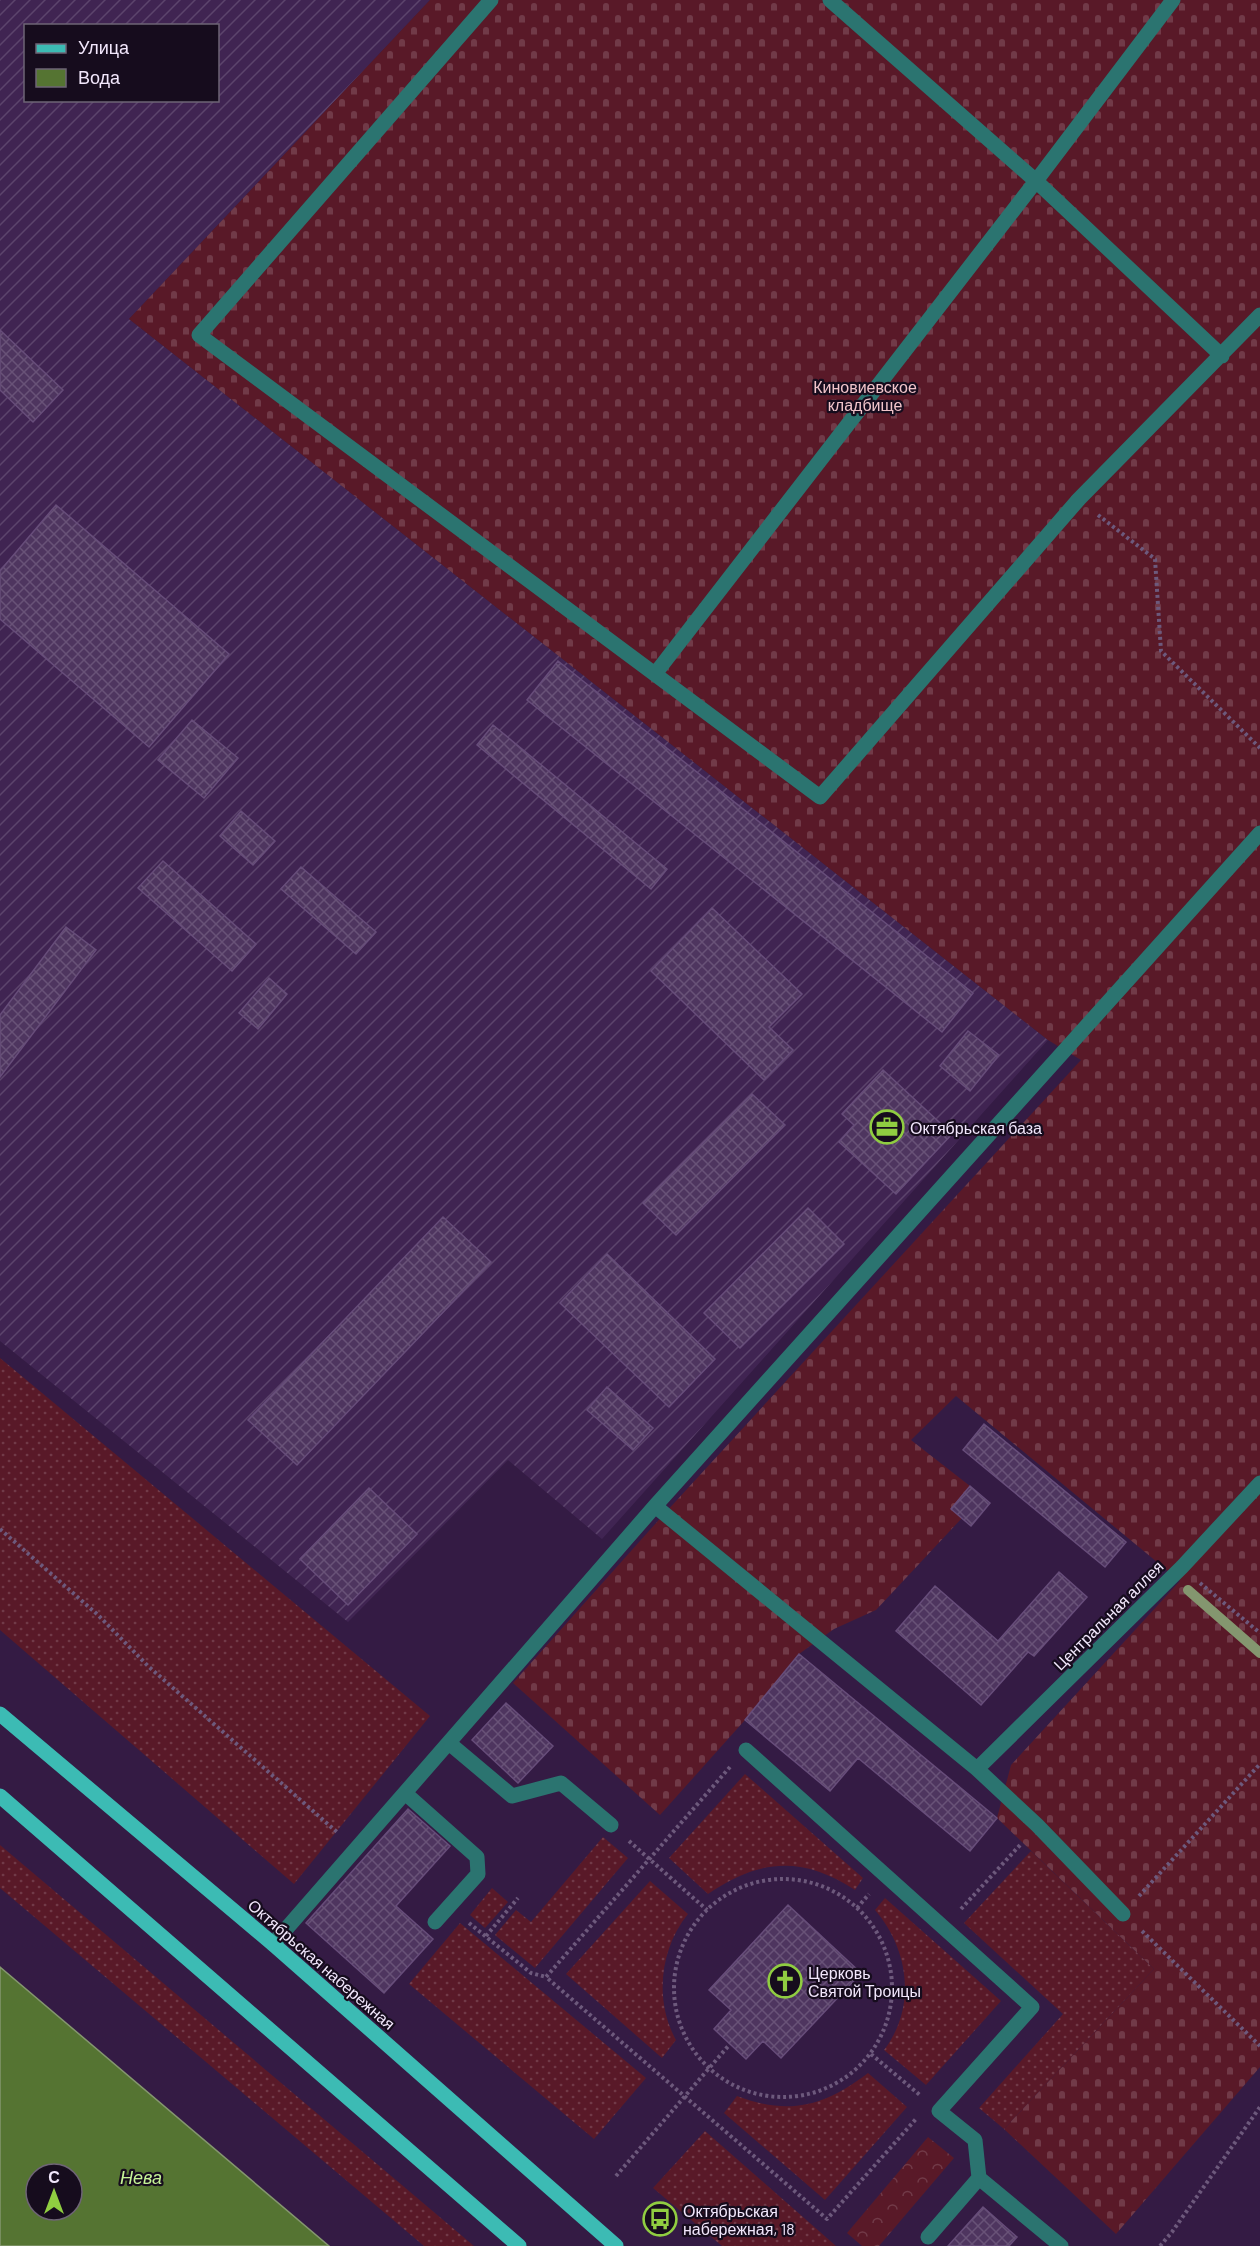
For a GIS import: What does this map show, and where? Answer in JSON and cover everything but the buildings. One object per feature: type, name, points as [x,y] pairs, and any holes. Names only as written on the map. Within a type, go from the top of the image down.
[{"type":"main road","name":"Октябрьская набережная","points":[[0,1714],[273,1944],[616,2246]]},
{"type":"main road","points":[[0,1796],[519,2246]]},
{"type":"street","points":[[491,0],[199,335],[820,797],[1079,499],[1260,315]]},
{"type":"street","points":[[830,0],[1036,182],[1222,356]]},
{"type":"street","points":[[655,674],[1036,182],[1173,0]]},
{"type":"street","points":[[273,1944],[655,1506],[1260,833]]},
{"type":"street","name":"Центральная аллея","points":[[976,1769],[1182,1567],[1260,1483]]},
{"type":"street","points":[[655,1506],[976,1769],[1037,1825],[1123,1914]]},
{"type":"street","points":[[449,1743],[512,1796],[561,1783],[611,1824]]},
{"type":"street","points":[[746,1750],[1032,2007],[939,2111],[975,2140],[980,2178],[1061,2246]]},
{"type":"street","points":[[405,1793],[477,1857],[478,1874],[435,1922]]},
{"type":"street","points":[[928,2237],[980,2178]]},
{"type":"path","points":[[1079,499],[1155,559],[1161,651],[1260,748]]},
{"type":"path","points":[[0,1529],[98,1615],[148,1666],[356,1849]]},
{"type":"path","points":[[1182,1567],[1260,1633]]},
{"type":"path","points":[[546,1977],[746,1750]]},
{"type":"path","points":[[1260,1764],[1123,1914],[1260,2046]]},
{"type":"path","points":[[611,1824],[707,1910]]},
{"type":"path","points":[[944,1928],[1037,1825]]},
{"type":"path","points":[[782,1879],[822,1886],[841,1895],[857,1908],[882,1940],[893,1978],[893,1998],[882,2037],[857,2069],[841,2082],[823,2090],[803,2096],[783,2098],[763,2096],[743,2090],[725,2081],[709,2069],[694,2052],[683,2033],[676,2012],[674,1990],[676,1967],[682,1946],[692,1927],[707,1910],[723,1897],[741,1887],[761,1881],[782,1879]]},
{"type":"path","points":[[486,1936],[518,1898]]},
{"type":"path","points":[[464,1918],[531,1973],[546,1977],[827,2219],[918,2117],[939,2111]]},
{"type":"path","points":[[616,2176],[730,2044]]},
{"type":"path","points":[[871,2054],[939,2111]]},
{"type":"path","points":[[1160,2246],[1260,2107]]},
{"type":"shaded area","points":[[0,0],[430,0],[129,319],[1048,1040],[602,1539],[508,1460],[348,1622],[0,1341]]},
{"type":"green space","name":"Киновиевское кладбище","points":[[430,0],[1260,0],[1260,2067],[1116,2234],[1004,2129],[1154,1969],[997,1818],[1011,1765],[1180,1581],[956,1396],[911,1440],[970,1486],[951,1509],[962,1518],[876,1610],[834,1629],[799,1654],[745,1720],[660,1815],[513,1683],[665,1513],[1081,1060],[1048,1040],[129,319]]},
{"type":"green space","points":[[0,1358],[430,1716],[294,1884],[0,1630]]},
{"type":"green space","points":[[745,1774],[863,1878],[855,1890],[817,1871],[781,1866],[763,1868],[745,1874],[708,1894],[669,1858]]},
{"type":"green space","points":[[603,1837],[628,1858],[535,1968],[495,1935],[516,1910],[531,1922]]},
{"type":"green space","points":[[0,1845],[474,2246],[424,2246],[0,1888]]},
{"type":"green space","points":[[1031,1851],[1154,1969],[1004,2129],[979,2108],[1063,2014],[964,1923]]},
{"type":"green space","points":[[650,1881],[688,1914],[671,1943],[663,1975],[665,2009],[676,2040],[662,2058],[566,1974]]},
{"type":"green space","points":[[492,1888],[508,1902],[485,1928],[470,1915]]},
{"type":"green space","points":[[885,1898],[1001,2001],[926,2085],[884,2050],[894,2033],[905,1997],[905,1979],[895,1942],[887,1925],[875,1910]]},
{"type":"green space","points":[[460,1923],[646,2078],[594,2139],[409,1984]]},
{"type":"green space","points":[[868,2073],[907,2107],[825,2200],[724,2113],[737,2096],[756,2102],[790,2106],[821,2100],[837,2093]]},
{"type":"green space","points":[[705,2131],[836,2246],[722,2246],[653,2188]]},
{"type":"green space","points":[[928,2137],[954,2158],[879,2246],[862,2246],[847,2233]]},
{"type":"water","name":"Нева","points":[[0,1967],[329,2246],[0,2246]]},
{"type":"waterway","points":[[1188,1590],[1260,1653]]},
{"type":"place","name":"Октябрьская база","points":[[887,1127]]},
{"type":"place","name":"Церковь Святой Троицы","points":[[785,1981]]},
{"type":"place","name":"Октябрьская набережная, 18","points":[[660,2219]]}]
